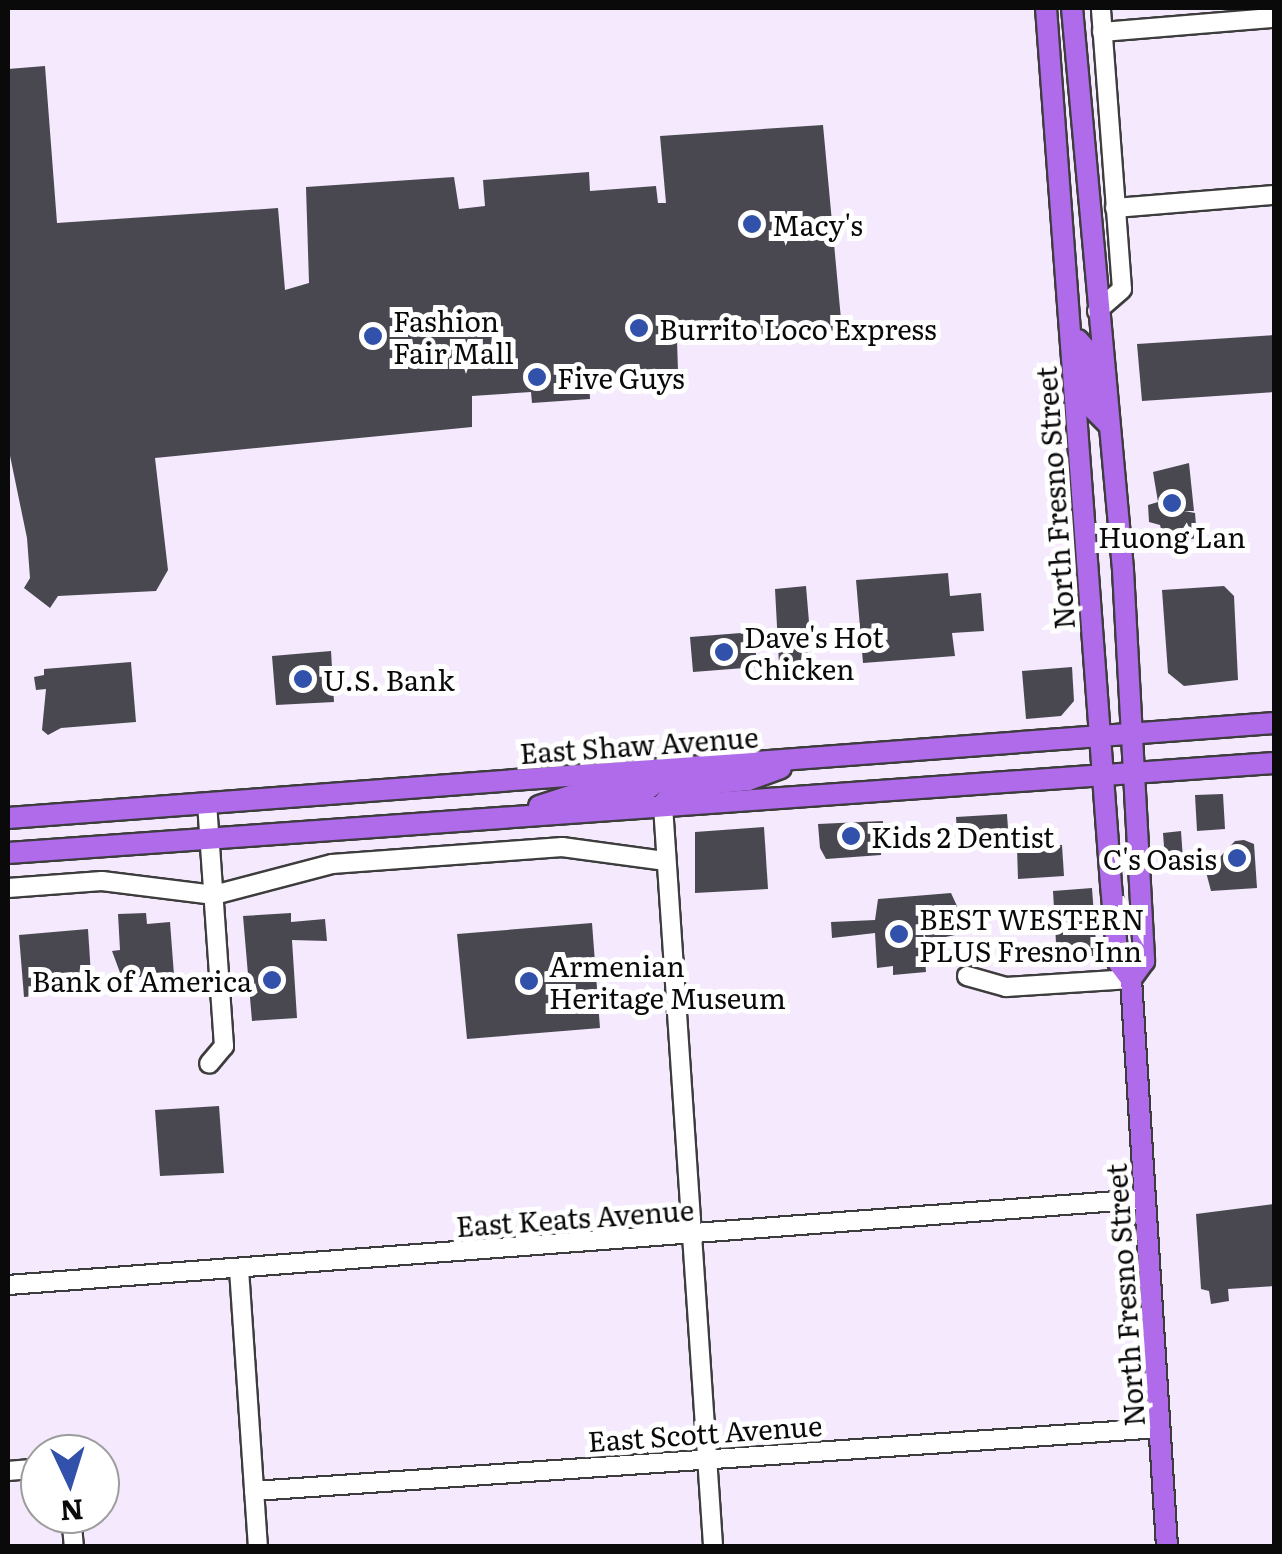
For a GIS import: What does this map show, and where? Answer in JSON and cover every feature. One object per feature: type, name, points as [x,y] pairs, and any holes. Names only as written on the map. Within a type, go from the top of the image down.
[{"type":"main road","name":"North Fresno Street","points":[[1046,8],[1118,962],[1131,980],[1168,1546]]},
{"type":"main road","name":"North Fresno Street","points":[[1072,8],[1131,734],[1144,961],[1131,980]]},
{"type":"main road","points":[[1070,330],[1085,348],[1092,408],[1108,425]]},
{"type":"main road","name":"East Shaw Avenue","points":[[8,818],[1274,724]]},
{"type":"main road","points":[[662,806],[676,787],[748,780],[806,759]]},
{"type":"main road","points":[[8,853],[1274,763]]},
{"type":"main road","points":[[504,816],[577,794],[649,788],[672,769]]},
{"type":"street","points":[[1096,311],[1122,289],[1101,8]]},
{"type":"street","points":[[1102,32],[1274,18]]},
{"type":"street","points":[[1116,208],[1274,196]]},
{"type":"street","points":[[207,803],[224,1046],[209,1064]]},
{"type":"street","points":[[662,806],[713,1546]]},
{"type":"street","points":[[8,888],[102,881],[214,894],[332,864],[562,847],[666,862]]},
{"type":"street","points":[[967,976],[1006,987],[1131,980]]},
{"type":"street","name":"East Keats Avenue","points":[[8,1285],[692,1237],[1146,1199]]},
{"type":"street","points":[[240,1269],[258,1546]]},
{"type":"street","name":"East Scott Avenue","points":[[254,1491],[1160,1428]]},
{"type":"building","name":"Fashion Fair Mall","points":[[45,66],[57,223],[278,208],[285,290],[309,283],[306,187],[454,177],[459,209],[485,206],[483,180],[589,172],[590,191],[656,186],[658,203],[666,203],[660,136],[823,125],[842,330],[677,340],[678,371],[589,377],[590,399],[532,403],[531,392],[472,396],[472,427],[155,458],[168,570],[156,591],[58,596],[50,608],[24,588],[30,578],[27,538],[8,446],[8,69]]},
{"type":"building","points":[[1274,335],[1274,392],[1142,401],[1137,344]]},
{"type":"building","name":"Huong Lan","points":[[1189,463],[1194,511],[1184,511],[1195,513],[1197,538],[1165,544],[1160,525],[1149,522],[1148,505],[1158,502],[1153,472]]},
{"type":"building","points":[[948,573],[950,596],[981,593],[984,631],[952,633],[955,656],[863,663],[856,580]]},
{"type":"building","points":[[806,586],[810,634],[817,633],[818,647],[807,648],[809,680],[780,683],[775,589]]},
{"type":"building","points":[[1224,586],[1234,596],[1238,680],[1184,686],[1168,673],[1162,590]]},
{"type":"building","name":"Dave's Hot Chicken","points":[[754,632],[757,667],[693,672],[690,637]]},
{"type":"building","name":"U.S. Bank","points":[[331,651],[334,702],[276,705],[272,656]]},
{"type":"building","points":[[131,662],[136,722],[61,728],[48,735],[42,730],[46,689],[36,690],[34,677],[44,675],[44,669]]},
{"type":"building","points":[[1072,667],[1074,701],[1061,716],[1026,719],[1022,671]]},
{"type":"building","points":[[1223,794],[1225,829],[1197,831],[1195,795]]},
{"type":"building","points":[[1007,814],[1009,844],[958,847],[956,817]]},
{"type":"building","name":"Kids 2 Dentist","points":[[883,821],[881,855],[826,859],[820,848],[818,824]]},
{"type":"building","points":[[764,827],[768,889],[695,893],[695,832]]},
{"type":"building","points":[[1181,831],[1183,859],[1165,860],[1163,833]]},
{"type":"building","name":"C's Oasis","points":[[1235,841],[1254,844],[1257,888],[1211,891],[1206,872]]},
{"type":"building","points":[[1062,845],[1064,876],[1018,879],[1017,848]]},
{"type":"building","points":[[1092,888],[1097,957],[1057,960],[1053,891]]},
{"type":"building","name":"BEST WESTERN PLUS Fresno Inn","points":[[951,893],[969,932],[927,941],[923,930],[926,972],[893,975],[893,966],[877,968],[875,933],[832,938],[831,922],[875,920],[878,899]]},
{"type":"building","points":[[146,913],[147,924],[170,922],[174,975],[122,978],[112,951],[120,950],[118,914]]},
{"type":"building","name":"Bank of America","points":[[291,913],[291,922],[325,919],[327,941],[292,940],[297,1018],[252,1021],[243,916]]},
{"type":"building","name":"Armenian Heritage Museum","points":[[592,923],[600,1028],[467,1039],[457,934]]},
{"type":"building","points":[[88,929],[92,991],[24,997],[19,935]]},
{"type":"building","points":[[219,1106],[224,1173],[160,1176],[155,1110]]},
{"type":"building","points":[[1274,1204],[1274,1286],[1228,1289],[1229,1301],[1211,1304],[1209,1291],[1201,1289],[1196,1214]]},
{"type":"place","name":"Macy's","points":[[752,224]]},
{"type":"place","name":"Burrito Loco Express","points":[[639,328]]},
{"type":"place","name":"Fashion Fair Mall","points":[[373,336]]},
{"type":"place","name":"Five Guys","points":[[537,377]]},
{"type":"place","name":"Huong Lan","points":[[1172,503]]},
{"type":"place","name":"Dave's Hot Chicken","points":[[724,652]]},
{"type":"place","name":"U.S. Bank","points":[[303,679]]},
{"type":"place","name":"Kids 2 Dentist","points":[[851,836]]},
{"type":"place","name":"C's Oasis","points":[[1237,858]]},
{"type":"place","name":"BEST WESTERN PLUS Fresno Inn","points":[[899,934]]},
{"type":"place","name":"Bank of America","points":[[272,980]]},
{"type":"place","name":"Armenian Heritage Museum","points":[[529,981]]}]
